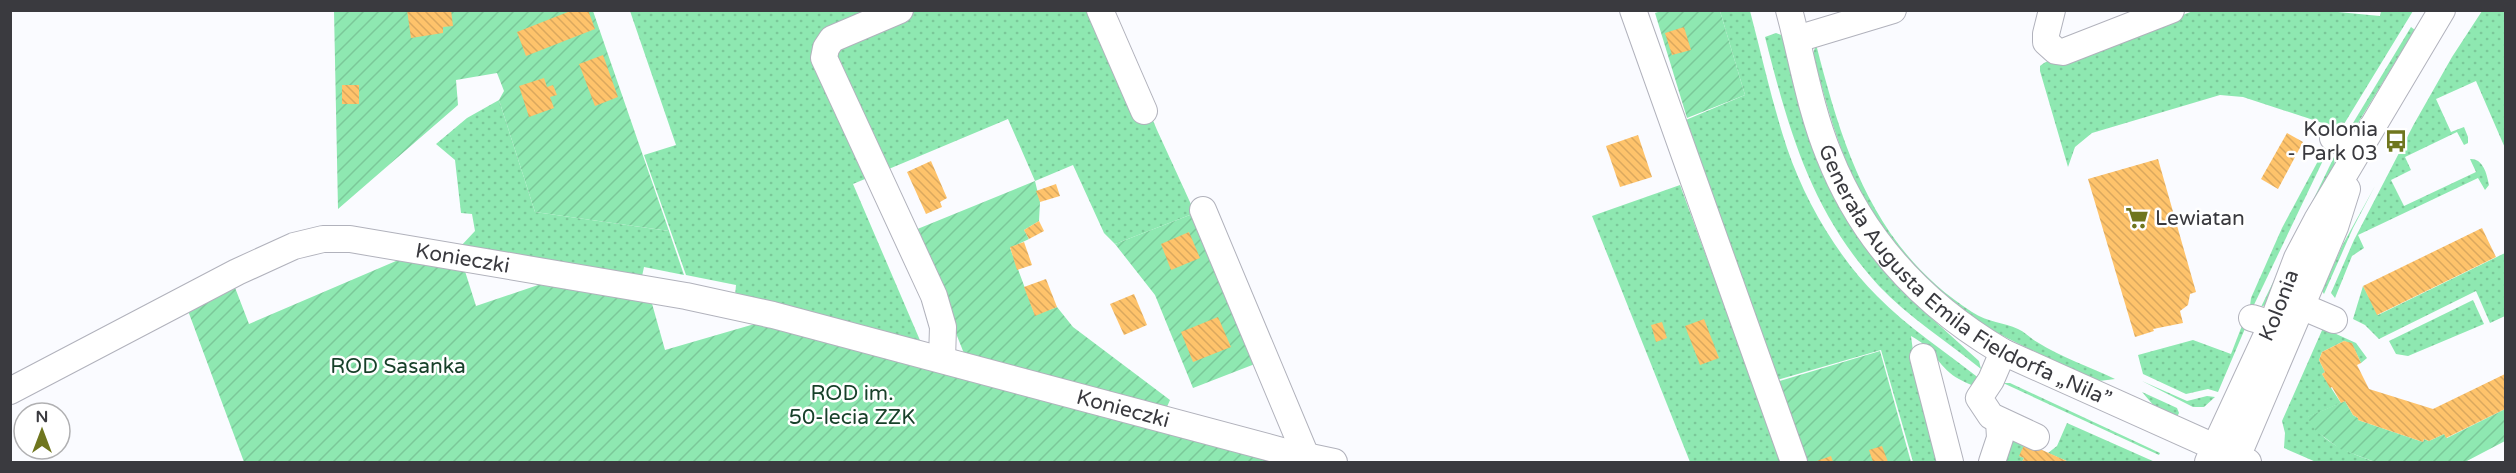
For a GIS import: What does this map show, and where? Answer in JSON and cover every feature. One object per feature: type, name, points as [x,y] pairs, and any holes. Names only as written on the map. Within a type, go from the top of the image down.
[{"type":"street","points":[[900,10],[832,39],[826,48],[824,58],[934,296],[943,327],[942,359]]},
{"type":"street","points":[[1100,10],[1144,111]]},
{"type":"street","points":[[1633,10],[1794,462]]},
{"type":"street","name":"Generała Augusta Emila Fieldorfa „Nila”","points":[[1790,10],[1816,118],[1828,155],[1863,222],[1887,256],[1915,287],[1971,333],[2003,352],[2229,459]]},
{"type":"street","points":[[1797,39],[1862,15],[1893,10]]},
{"type":"street","points":[[2052,10],[2047,26],[2046,42],[2056,51],[2063,52],[2171,10]]},
{"type":"street","name":"Kolonia","points":[[2229,459],[2262,321],[2316,220],[2360,152],[2401,76],[2442,10]]},
{"type":"street","points":[[2333,138],[2360,152]]},
{"type":"street","name":"Kolonia","points":[[2229,459],[2301,306],[2335,227],[2360,152]]},
{"type":"street","points":[[1203,210],[1306,456]]},
{"type":"street","name":"Konieczki","points":[[10,391],[237,272],[294,246],[323,239],[385,244],[686,296],[773,315],[1334,462]]},
{"type":"street","points":[[2301,306],[2334,320]]},
{"type":"street","points":[[2003,352],[1991,380],[1979,398],[1986,411],[1999,421],[2036,437]]},
{"type":"street","points":[[1923,357],[1950,462]]},
{"type":"street","points":[[1992,462],[1998,449],[1999,421]]},
{"type":"green space","points":[[1664,10],[1720,11],[1745,95],[1687,118],[1655,13]]},
{"type":"green space","points":[[2317,10],[2380,16],[2381,11],[2413,11],[2341,129],[2243,97],[2220,95],[2092,133],[2075,147],[2068,167],[2040,71],[2040,66],[2043,64],[2051,60],[2065,60],[2193,11]]},
{"type":"green space","points":[[334,11],[593,11],[669,231],[535,212],[499,100],[504,91],[497,73],[456,80],[458,105],[338,209]]},
{"type":"green space","points":[[630,11],[1107,11],[1195,213],[1115,244],[1104,233],[1073,165],[1035,181],[1008,119],[853,184],[922,345],[735,296],[736,285],[686,275],[644,155],[676,145]]},
{"type":"green space","points":[[1720,11],[1750,11],[1772,97],[1794,168],[1813,208],[1836,246],[1862,280],[1889,307],[1980,379],[1976,387],[1956,377],[1944,368],[1929,349],[1911,336],[1915,366],[1937,462],[1913,462],[1881,350],[1774,381],[1681,122],[1745,95]]},
{"type":"green space","points":[[2482,11],[2505,11],[2505,148],[2476,81],[2436,99],[2451,132],[2464,127],[2468,143],[2464,145],[2457,132],[2405,157],[2411,170],[2391,180],[2404,206],[2476,172],[2470,159],[2481,164],[2486,172],[2489,185],[2485,190],[2478,178],[2358,235],[2364,248],[2352,256],[2335,298],[2331,293],[2354,240],[2414,124],[2452,57]]},
{"type":"green space","points":[[2411,27],[2415,30],[2358,123],[2350,128]]},
{"type":"green space","points":[[1776,33],[1784,36],[1847,219],[1881,267],[1909,298],[1979,361],[1981,369],[1890,297],[1856,258],[1836,229],[1806,169],[1783,105],[1765,37]]},
{"type":"green space","points":[[1816,44],[1851,159],[1867,194],[1887,227],[1910,258],[1938,287],[1978,316],[2018,329],[2056,352],[2115,379],[2099,381],[2018,344],[1972,318],[1938,291],[1897,247],[1878,222],[1850,171],[1830,117],[1813,54]]},
{"type":"green space","points":[[499,100],[535,212],[669,231],[684,275],[644,267],[641,281],[460,247],[475,231],[472,214],[461,213],[455,160],[436,144],[467,118]]},
{"type":"green space","points":[[2325,148],[2328,150],[2252,309],[2251,298],[2282,228]]},
{"type":"green space","points":[[2334,157],[2335,166],[2267,304],[2261,307]]},
{"type":"green space","points":[[1035,181],[1040,202],[1039,221],[1024,230],[1029,239],[1010,248],[1035,315],[1057,307],[1073,327],[1170,400],[1166,409],[965,356],[915,230]]},
{"type":"green space","points":[[1680,185],[1782,462],[1690,462],[1592,216]]},
{"type":"green space","points":[[2375,186],[2353,228],[2324,294],[2322,291],[2342,246]]},
{"type":"green space","points":[[1195,213],[1260,362],[1193,388],[1155,295],[1115,244]]},
{"type":"green space","points":[[2505,253],[2505,316],[2490,323],[2476,291],[2379,339],[2365,325],[2353,319],[2363,286],[2378,315]]},
{"type":"green space","name":"ROD Sasanka","points":[[403,258],[464,268],[476,306],[544,283],[651,300],[665,350],[758,323],[1306,462],[244,462],[187,308],[234,285],[249,324]]},
{"type":"green space","points":[[2473,300],[2484,324],[2408,356],[2396,354],[2389,341]]},
{"type":"green space","points":[[2243,323],[2247,324],[2218,392],[2208,389],[2186,394],[2143,374],[2138,355],[2193,340],[2231,354]]},
{"type":"green space","points":[[2323,328],[2356,343],[2367,358],[2361,363],[2352,344],[2344,341],[2322,352],[2319,360],[2325,372],[2322,374],[2341,403],[2308,417],[2328,440],[2375,462],[2316,462],[2284,448],[2285,433],[2282,421]]},
{"type":"green space","points":[[1880,351],[1911,462],[1803,462],[1776,382]]},
{"type":"green space","points":[[2142,381],[2187,401],[2207,396],[2215,397],[2204,407],[2193,407]]},
{"type":"green space","points":[[2003,383],[2010,383],[2160,453],[2159,455]]},
{"type":"green space","points":[[2142,392],[2177,408],[2179,413],[2177,417],[2155,407]]},
{"type":"green space","points":[[2345,401],[2358,420],[2423,442],[2424,439],[2429,441],[2444,434],[2447,438],[2505,409],[2505,441],[2465,462],[2375,462],[2340,449],[2316,431],[2307,417]]},
{"type":"green space","points":[[2067,423],[2155,462],[2069,462],[2048,453],[2057,446]]},
{"type":"green space","points":[[2007,437],[2025,443],[2020,456],[2024,458],[2022,462],[1999,462]]},
{"type":"building","points":[[407,10],[451,10],[453,26],[443,27],[443,33],[411,38]]},
{"type":"building","points":[[573,10],[588,10],[595,29],[526,56],[517,32]]},
{"type":"building","points":[[1684,27],[1691,50],[1672,55],[1665,33]]},
{"type":"building","points":[[603,55],[618,97],[595,106],[579,64]]},
{"type":"building","points":[[544,78],[547,87],[553,85],[557,95],[550,97],[554,108],[529,117],[519,86]]},
{"type":"building","points":[[342,85],[359,85],[359,104],[342,104]]},
{"type":"building","points":[[2287,133],[2303,142],[2278,189],[2261,179]]},
{"type":"building","points":[[1638,135],[1652,177],[1620,187],[1606,146]]},
{"type":"building","name":"Lewiatan","points":[[2158,159],[2196,292],[2190,294],[2188,305],[2180,311],[2183,323],[2153,329],[2154,331],[2135,337],[2088,179]]},
{"type":"building","points":[[931,161],[947,198],[940,202],[942,207],[926,214],[907,172]]},
{"type":"building","points":[[1056,184],[1060,196],[1040,202],[1036,191]]},
{"type":"building","points":[[1039,221],[1044,231],[1029,239],[1024,230]]},
{"type":"building","points":[[2482,228],[2496,257],[2377,315],[2363,286]]},
{"type":"building","points":[[1189,232],[1200,258],[1171,270],[1161,244]]},
{"type":"building","points":[[1024,242],[1032,265],[1017,270],[1010,247]]},
{"type":"building","points":[[1046,279],[1057,307],[1035,316],[1024,287]]},
{"type":"building","points":[[1134,294],[1147,325],[1124,335],[1110,304]]},
{"type":"building","points":[[1218,317],[1231,347],[1193,362],[1181,332]]},
{"type":"building","points":[[1704,319],[1719,358],[1700,365],[1685,326]]},
{"type":"building","points":[[1662,322],[1667,338],[1656,342],[1651,325]]},
{"type":"building","points":[[2344,341],[2352,343],[2361,363],[2357,365],[2369,389],[2433,409],[2505,374],[2505,409],[2446,438],[2444,434],[2429,441],[2424,439],[2423,442],[2358,420],[2345,401],[2341,403],[2332,387],[2330,388],[2322,374],[2325,372],[2319,360],[2322,352]]},
{"type":"building","points":[[2025,443],[2069,462],[2022,462],[2024,458],[2019,456]]},
{"type":"building","points":[[1882,446],[1888,462],[1873,462],[1869,450]]},
{"type":"building","points":[[1831,456],[1833,462],[1814,462]]},
{"type":"place","name":"Kolonia - Park 03","points":[[2396,141]]},
{"type":"place","name":"Lewiatan","points":[[2137,218]]},
{"type":"park label","name":"ROD im. 50-lecia ZZK","points":[[852,405]]}]
